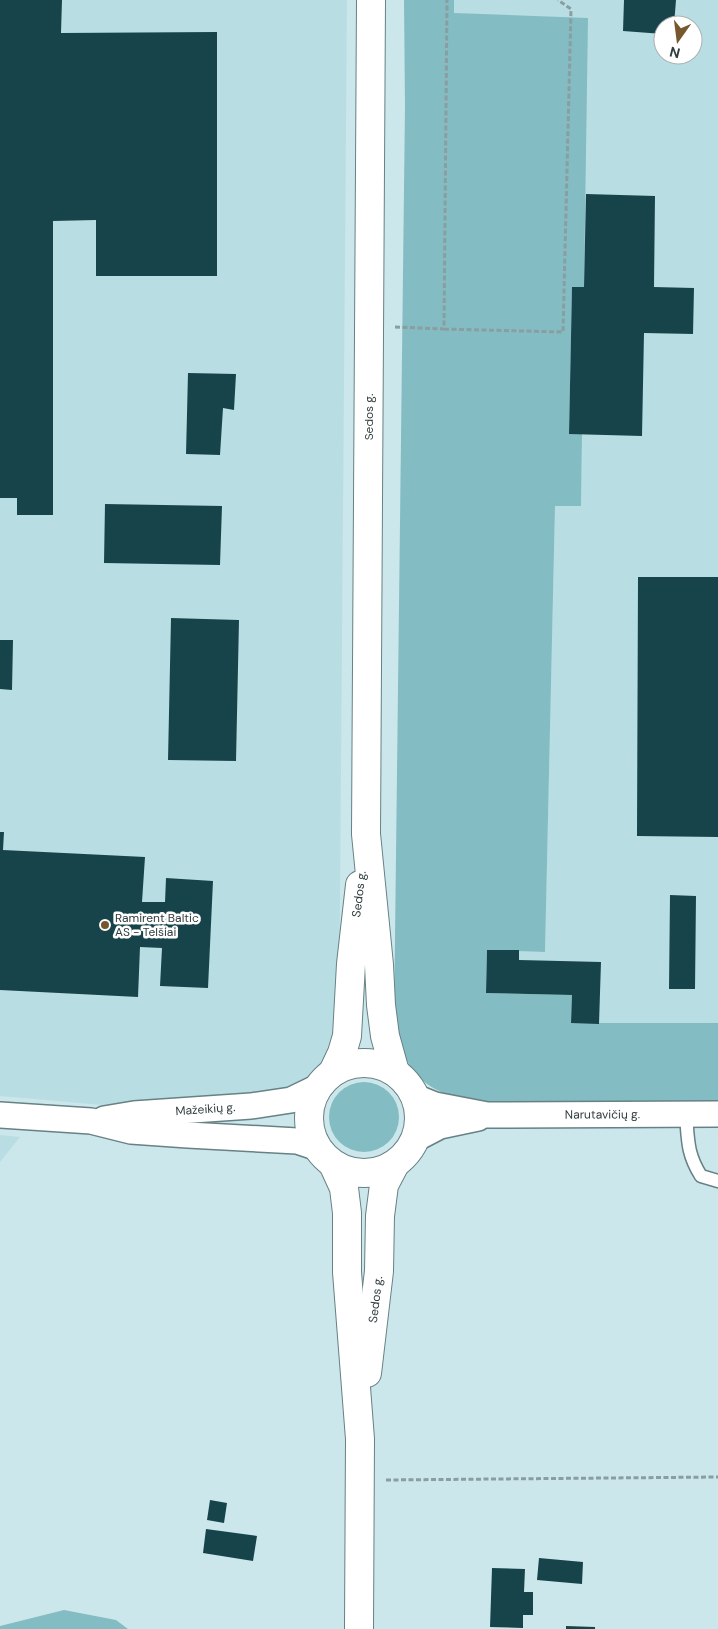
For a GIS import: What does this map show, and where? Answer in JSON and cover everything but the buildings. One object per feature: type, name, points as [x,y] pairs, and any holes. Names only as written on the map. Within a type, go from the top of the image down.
[{"type":"main road","name":"Sedos g.","points":[[359,1629],[360,1439],[347,1272],[347,1213],[344,1188],[312,1134],[309,1118],[311,1102],[342,1053],[346,1036],[351,964],[366,834],[371,0]]},
{"type":"main road","name":"Sedos g.","points":[[366,834],[380,965],[381,1005],[385,1036],[395,1072]]},
{"type":"main road","name":"Sedos g.","points":[[326,1080],[348,1065],[364,1063],[375,1064],[395,1072],[403,1079],[415,1096],[419,1118],[415,1139],[410,1148],[395,1164],[384,1185],[380,1216],[379,1270],[360,1439]]},
{"type":"main road","points":[[326,1156],[343,1169],[364,1173],[380,1170],[395,1164]]},
{"type":"street","name":"Mažeikių g.","points":[[91,1121],[134,1114],[251,1106],[291,1100],[326,1080]]},
{"type":"street","name":"Narutavičių g.","points":[[415,1096],[434,1105],[487,1116]]},
{"type":"street","name":"Narutavičių g.","points":[[415,1139],[440,1126],[487,1116],[718,1114]]},
{"type":"street","name":"Mažeikių g.","points":[[0,1115],[91,1121],[131,1131],[296,1141],[326,1156]]},
{"type":"lane","points":[[686,1114],[689,1151],[693,1163],[701,1176],[718,1181]]},
{"type":"path","points":[[444,329],[447,0]]},
{"type":"path","points":[[369,326],[563,332],[571,9],[558,0]]},
{"type":"path","points":[[360,1480],[718,1476]]},
{"type":"shaded area","points":[[0,0],[347,0],[339,1029],[325,1060],[303,1081],[276,1091],[102,1105],[0,1096]]},
{"type":"shaded area","points":[[404,0],[454,0],[454,13],[588,18],[584,287],[572,288],[569,433],[582,434],[581,506],[555,506],[545,952],[487,950],[486,993],[572,995],[571,1023],[718,1023],[718,1102],[479,1104],[460,1099],[431,1087],[412,1069],[399,1041],[394,1022],[405,106]]},
{"type":"shaded area","points":[[454,0],[718,0],[718,1023],[571,1023],[571,995],[486,993],[487,950],[545,952],[555,506],[581,506],[582,434],[569,434],[572,287],[454,13]]},
{"type":"shaded area","points":[[364,1082],[383,1088],[393,1098],[399,1117],[393,1136],[383,1146],[364,1152],[345,1146],[335,1136],[329,1117],[335,1098],[345,1088]]},
{"type":"shaded area","points":[[0,1135],[20,1137],[0,1162]]},
{"type":"shaded area","points":[[64,1610],[116,1620],[128,1629],[0,1629],[0,1626]]},
{"type":"place","name":"Ramirent Baltic AS - Telšiai","points":[[105,925]]}]
